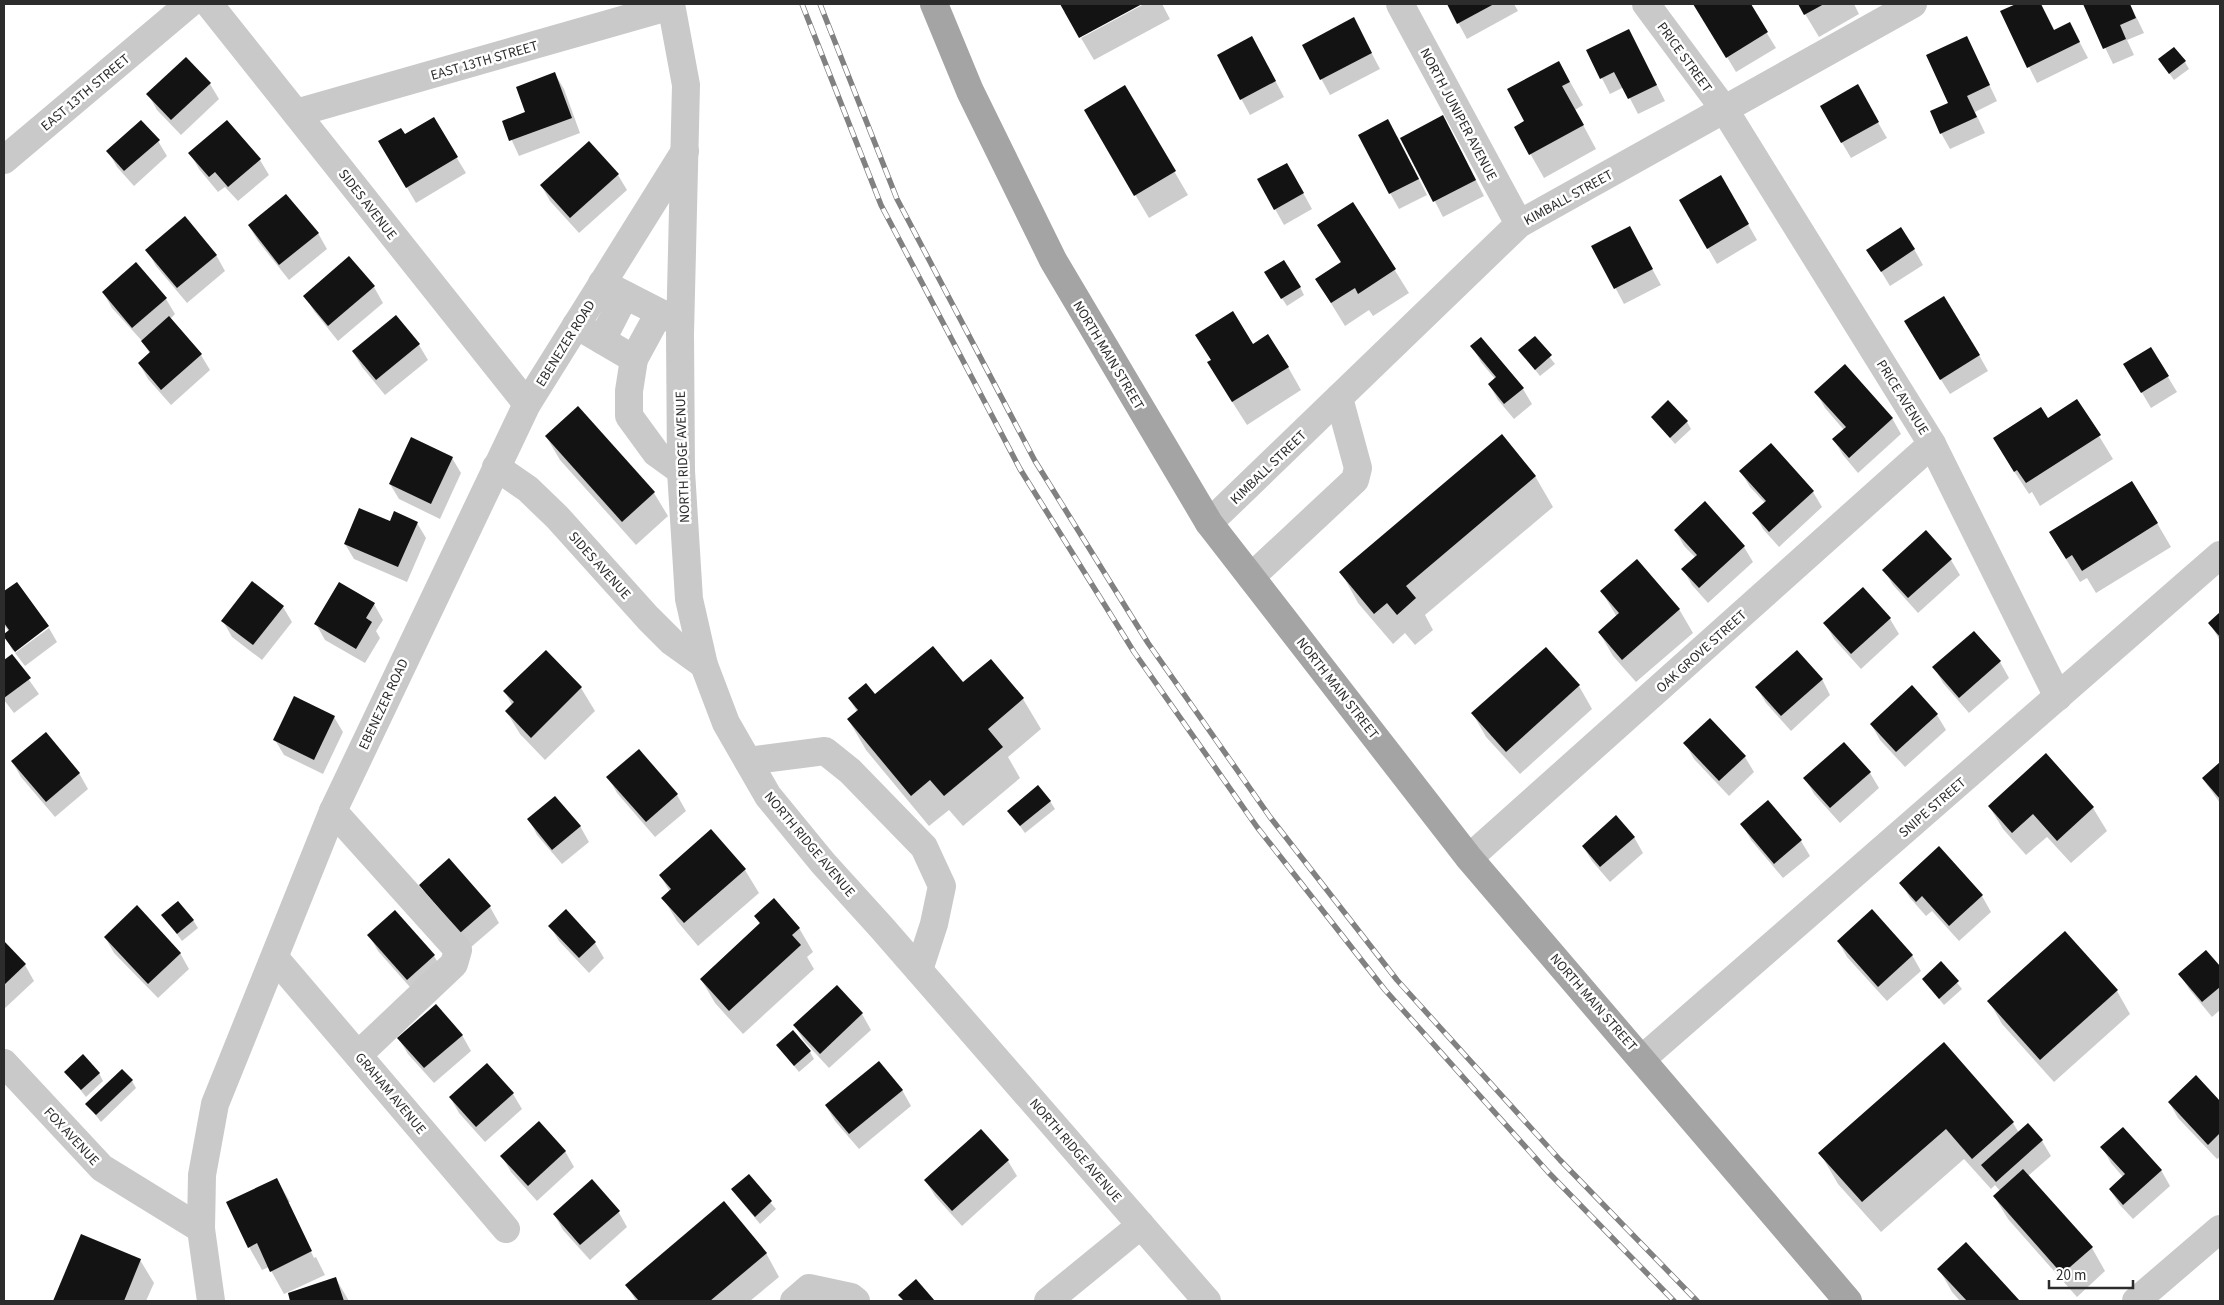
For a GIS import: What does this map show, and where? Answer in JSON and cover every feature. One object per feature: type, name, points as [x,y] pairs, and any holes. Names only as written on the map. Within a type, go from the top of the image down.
[{"type":"main road","name":"NORTH MAIN STREET","points":[[934,4],[970,91],[1053,260],[1209,524],[1469,858],[1643,1058],[1848,1301]]},
{"type":"street","name":"EAST 13TH STREET","points":[[4,160],[189,4]]},
{"type":"street","name":"SIDES AVENUE","points":[[209,4],[526,404]]},
{"type":"street","name":"NORTH JUNIPER AVENUE","points":[[1400,4],[1519,224]]},
{"type":"street","name":"PRICE STREET","points":[[1646,4],[1724,109]]},
{"type":"street","name":"KIMBALL STREET","points":[[1209,524],[1519,224],[1914,4]]},
{"type":"street","name":"EAST 13TH STREET","points":[[296,114],[671,5]]},
{"type":"street","name":"NORTH RIDGE AVENUE","points":[[671,5],[686,86],[686,150],[670,318],[689,599],[704,665],[726,723],[768,796],[823,864],[920,970],[1207,1301]]},
{"type":"street","name":"PRICE AVENUE","points":[[1724,109],[1932,444],[2058,697]]},
{"type":"street","name":"EBENEZER ROAD","points":[[211,1301],[201,1229],[202,1176],[216,1104],[333,811],[526,404],[576,325],[614,289],[686,150]]},
{"type":"street","points":[[602,340],[614,289],[670,318],[634,359],[629,392],[629,416],[656,453],[681,471]]},
{"type":"street","points":[[576,325],[634,359]]},
{"type":"street","points":[[1251,577],[1355,480],[1358,468],[1340,398]]},
{"type":"street","name":"OAK GROVE STREET","points":[[1469,858],[1932,444]]},
{"type":"street","name":"SIDES AVENUE","points":[[496,467],[534,495],[557,517],[672,642],[704,665]]},
{"type":"street","name":"SNIPE STREET","points":[[1643,1058],[2220,555]]},
{"type":"street","points":[[748,762],[825,751],[850,771],[924,848],[942,886],[934,924],[920,970]]},
{"type":"street","points":[[333,811],[458,950],[454,964],[358,1055]]},
{"type":"street","name":"GRAHAM AVENUE","points":[[274,958],[506,1229]]},
{"type":"street","name":"FOX AVENUE","points":[[4,1063],[102,1168],[201,1229]]},
{"type":"street","points":[[1048,1301],[1141,1225]]},
{"type":"street","points":[[2136,1301],[2220,1229]]},
{"type":"street","points":[[794,1301],[809,1288],[851,1298],[856,1301]]},
{"type":"building","points":[[1060,4],[1142,4],[1079,38]]},
{"type":"building","points":[[1447,4],[1494,4],[1457,24]]},
{"type":"building","points":[[1693,4],[1751,4],[1768,32],[1726,58]]},
{"type":"building","points":[[1798,4],[1824,4],[1804,15]]},
{"type":"building","points":[[2016,4],[2041,4],[2054,30],[2070,22],[2080,42],[2027,68],[2000,11]]},
{"type":"building","points":[[2083,4],[2130,4],[2136,18],[2120,25],[2126,39],[2103,49]]},
{"type":"building","points":[[1354,17],[1372,53],[1320,80],[1302,45]]},
{"type":"building","points":[[1629,29],[1657,85],[1628,99],[1614,72],[1600,79],[1586,50]]},
{"type":"building","points":[[1252,36],[1276,81],[1240,100],[1217,55]]},
{"type":"building","points":[[1967,36],[1990,85],[1967,96],[1977,117],[1940,134],[1930,111],[1948,103],[1926,55]]},
{"type":"building","points":[[2174,47],[2186,61],[2169,74],[2158,59]]},
{"type":"building","points":[[186,57],[211,83],[171,120],[146,94]]},
{"type":"building","points":[[1559,61],[1570,82],[1562,86],[1584,125],[1529,155],[1514,127],[1524,121],[1507,89]]},
{"type":"building","points":[[555,72],[572,118],[509,141],[502,121],[525,112],[516,87]]},
{"type":"building","points":[[1858,84],[1879,122],[1841,143],[1820,106]]},
{"type":"building","points":[[1125,85],[1176,171],[1134,196],[1084,110]]},
{"type":"building","points":[[1443,115],[1476,180],[1433,202],[1400,138]]},
{"type":"building","points":[[434,117],[458,157],[406,188],[378,141],[401,128],[405,134]]},
{"type":"building","points":[[1388,119],[1419,179],[1389,194],[1358,135]]},
{"type":"building","points":[[141,120],[160,140],[124,171],[106,151]]},
{"type":"building","points":[[227,120],[261,159],[228,187],[215,172],[209,177],[188,153]]},
{"type":"building","points":[[589,141],[619,174],[570,218],[540,185]]},
{"type":"building","points":[[1287,163],[1304,193],[1274,210],[1257,179]]},
{"type":"building","points":[[1721,175],[1749,224],[1707,249],[1679,200]]},
{"type":"building","points":[[286,194],[319,233],[279,265],[248,225]]},
{"type":"building","points":[[1353,202],[1396,269],[1358,294],[1355,288],[1331,303],[1315,279],[1341,262],[1317,225]]},
{"type":"building","points":[[185,216],[217,255],[177,288],[145,250]]},
{"type":"building","points":[[1630,226],[1653,269],[1614,289],[1591,246]]},
{"type":"building","points":[[1901,227],[1915,249],[1881,272],[1866,250]]},
{"type":"building","points":[[349,256],[375,286],[328,326],[303,296]]},
{"type":"building","points":[[1284,260],[1301,287],[1281,299],[1264,272]]},
{"type":"building","points":[[136,262],[167,298],[132,328],[102,292]]},
{"type":"building","points":[[1944,296],[1980,355],[1940,380],[1904,321]]},
{"type":"building","points":[[1233,311],[1253,344],[1268,334],[1289,367],[1232,402],[1207,362],[1211,360],[1195,335]]},
{"type":"building","points":[[396,315],[420,344],[376,380],[352,351]]},
{"type":"building","points":[[169,316],[202,354],[161,390],[138,363],[150,352],[141,341]]},
{"type":"building","points":[[1535,336],[1552,355],[1535,370],[1518,350]]},
{"type":"building","points":[[1481,337],[1524,388],[1504,404],[1488,384],[1496,377],[1470,346]]},
{"type":"building","points":[[2151,347],[2169,376],[2141,393],[2123,364]]},
{"type":"building","points":[[1845,364],[1893,418],[1849,458],[1832,439],[1846,427],[1814,392]]},
{"type":"building","points":[[2077,399],[2101,435],[2026,483],[2017,470],[2014,472],[1993,438],[2041,407],[2048,418]]},
{"type":"building","points":[[1668,400],[1688,421],[1670,438],[1651,417]]},
{"type":"building","points":[[578,406],[655,492],[622,522],[545,436]]},
{"type":"building","points":[[1502,434],[1536,476],[1406,586],[1416,598],[1397,615],[1387,603],[1374,614],[1339,572]]},
{"type":"building","points":[[411,437],[453,457],[431,504],[389,484]]},
{"type":"building","points":[[1771,443],[1814,491],[1769,532],[1752,513],[1766,501],[1739,471]]},
{"type":"building","points":[[2132,481],[2158,523],[2082,571],[2072,555],[2066,559],[2049,532]]},
{"type":"building","points":[[1705,501],[1745,546],[1699,588],[1681,569],[1697,555],[1674,530]]},
{"type":"building","points":[[359,508],[390,521],[394,511],[418,522],[398,567],[344,544]]},
{"type":"building","points":[[1926,530],[1952,559],[1908,598],[1882,570]]},
{"type":"building","points":[[1637,559],[1680,609],[1622,660],[1598,632],[1619,613],[1600,591]]},
{"type":"building","points":[[252,581],[284,606],[253,645],[221,621]]},
{"type":"building","points":[[17,582],[49,626],[15,652],[4,637],[4,634],[9,630],[4,623],[4,591]]},
{"type":"building","points":[[339,582],[375,603],[366,618],[372,622],[356,649],[314,624]]},
{"type":"building","points":[[1863,587],[1891,618],[1851,654],[1823,623]]},
{"type":"building","points":[[2220,612],[2220,637],[2208,623]]},
{"type":"building","points":[[1974,631],[2001,661],[1959,698],[1932,667]]},
{"type":"building","points":[[933,646],[963,682],[991,659],[1024,698],[988,729],[1003,747],[944,796],[930,780],[911,796],[847,719],[858,710],[848,698],[866,683],[875,694]]},
{"type":"building","points":[[1546,647],[1580,685],[1506,752],[1471,713]]},
{"type":"building","points":[[546,650],[582,687],[531,738],[505,711],[514,702],[503,691]]},
{"type":"building","points":[[1797,650],[1823,679],[1781,716],[1755,687]]},
{"type":"building","points":[[12,654],[31,678],[4,698],[4,660]]},
{"type":"building","points":[[1912,685],[1938,714],[1896,752],[1870,724]]},
{"type":"building","points":[[294,696],[335,716],[314,760],[273,740]]},
{"type":"building","points":[[1710,718],[1746,756],[1719,781],[1683,743]]},
{"type":"building","points":[[46,732],[80,773],[46,802],[11,761]]},
{"type":"building","points":[[1844,742],[1871,772],[1830,808],[1803,778]]},
{"type":"building","points":[[639,749],[678,794],[646,822],[606,777]]},
{"type":"building","points":[[2046,753],[2094,807],[2057,841],[2033,814],[2012,833],[1988,806]]},
{"type":"building","points":[[2220,762],[2220,799],[2202,778]]},
{"type":"building","points":[[1038,785],[1051,801],[1020,826],[1007,811]]},
{"type":"building","points":[[555,796],[581,826],[552,850],[527,819]]},
{"type":"building","points":[[1768,800],[1802,840],[1774,864],[1740,824]]},
{"type":"building","points":[[1616,815],[1635,837],[1600,867],[1582,846]]},
{"type":"building","points":[[711,829],[746,869],[684,923],[661,898],[671,889],[659,875]]},
{"type":"building","points":[[1939,846],[1983,895],[1949,926],[1922,896],[1916,902],[1899,883]]},
{"type":"building","points":[[449,858],[491,906],[460,933],[419,885]]},
{"type":"building","points":[[774,898],[800,928],[792,935],[801,945],[729,1011],[700,979],[760,923],[754,916]]},
{"type":"building","points":[[178,901],[194,920],[177,934],[161,915]]},
{"type":"building","points":[[137,905],[181,953],[148,984],[104,937]]},
{"type":"building","points":[[566,909],[596,942],[579,958],[548,926]]},
{"type":"building","points":[[1872,909],[1913,955],[1878,987],[1837,941]]},
{"type":"building","points":[[395,910],[435,955],[407,980],[367,935]]},
{"type":"building","points":[[2065,931],[2118,990],[2040,1060],[1987,1001]]},
{"type":"building","points":[[4,941],[26,964],[4,985]]},
{"type":"building","points":[[2206,950],[2220,966],[2220,987],[2202,1002],[2178,974]]},
{"type":"building","points":[[1941,961],[1959,981],[1939,999],[1922,979]]},
{"type":"building","points":[[837,985],[863,1013],[820,1054],[793,1025]]},
{"type":"building","points":[[436,1004],[463,1035],[424,1068],[397,1038]]},
{"type":"building","points":[[793,1030],[811,1051],[794,1066],[776,1045]]},
{"type":"building","points":[[1944,1042],[2014,1122],[1972,1159],[1946,1129],[1862,1202],[1818,1153]]},
{"type":"building","points":[[83,1054],[100,1073],[81,1090],[64,1072]]},
{"type":"building","points":[[879,1061],[903,1090],[849,1134],[825,1105]]},
{"type":"building","points":[[487,1063],[514,1093],[476,1127],[449,1097]]},
{"type":"building","points":[[122,1069],[133,1080],[96,1115],[85,1104]]},
{"type":"building","points":[[2196,1075],[2220,1101],[2220,1133],[2208,1145],[2168,1102]]},
{"type":"building","points":[[539,1121],[566,1151],[528,1186],[500,1156]]},
{"type":"building","points":[[2028,1123],[2043,1140],[1996,1182],[1981,1165]]},
{"type":"building","points":[[2123,1127],[2162,1170],[2123,1205],[2109,1189],[2125,1174],[2100,1147]]},
{"type":"building","points":[[981,1129],[1009,1160],[952,1211],[924,1180]]},
{"type":"building","points":[[2023,1169],[2093,1247],[2062,1274],[1993,1196]]},
{"type":"building","points":[[749,1174],[772,1201],[755,1217],[731,1189]]},
{"type":"building","points":[[277,1178],[312,1251],[270,1272],[257,1243],[248,1248],[226,1202]]},
{"type":"building","points":[[592,1179],[620,1211],[580,1245],[553,1214]]},
{"type":"building","points":[[724,1201],[767,1253],[710,1301],[639,1301],[625,1285]]},
{"type":"building","points":[[81,1234],[141,1259],[124,1301],[53,1301]]},
{"type":"building","points":[[1966,1242],[2020,1301],[1967,1301],[1937,1269]]},
{"type":"building","points":[[336,1277],[344,1301],[290,1301],[288,1293]]},
{"type":"building","points":[[916,1279],[935,1301],[904,1301],[898,1295]]},
{"type":"railway","points":[[802,4],[881,205],[1020,469],[1134,652],[1257,827],[1385,990],[1548,1172],[1674,1301]]},
{"type":"railway","points":[[820,4],[897,199],[1035,461],[1148,643],[1270,817],[1397,980],[1560,1160],[1697,1301]]}]
